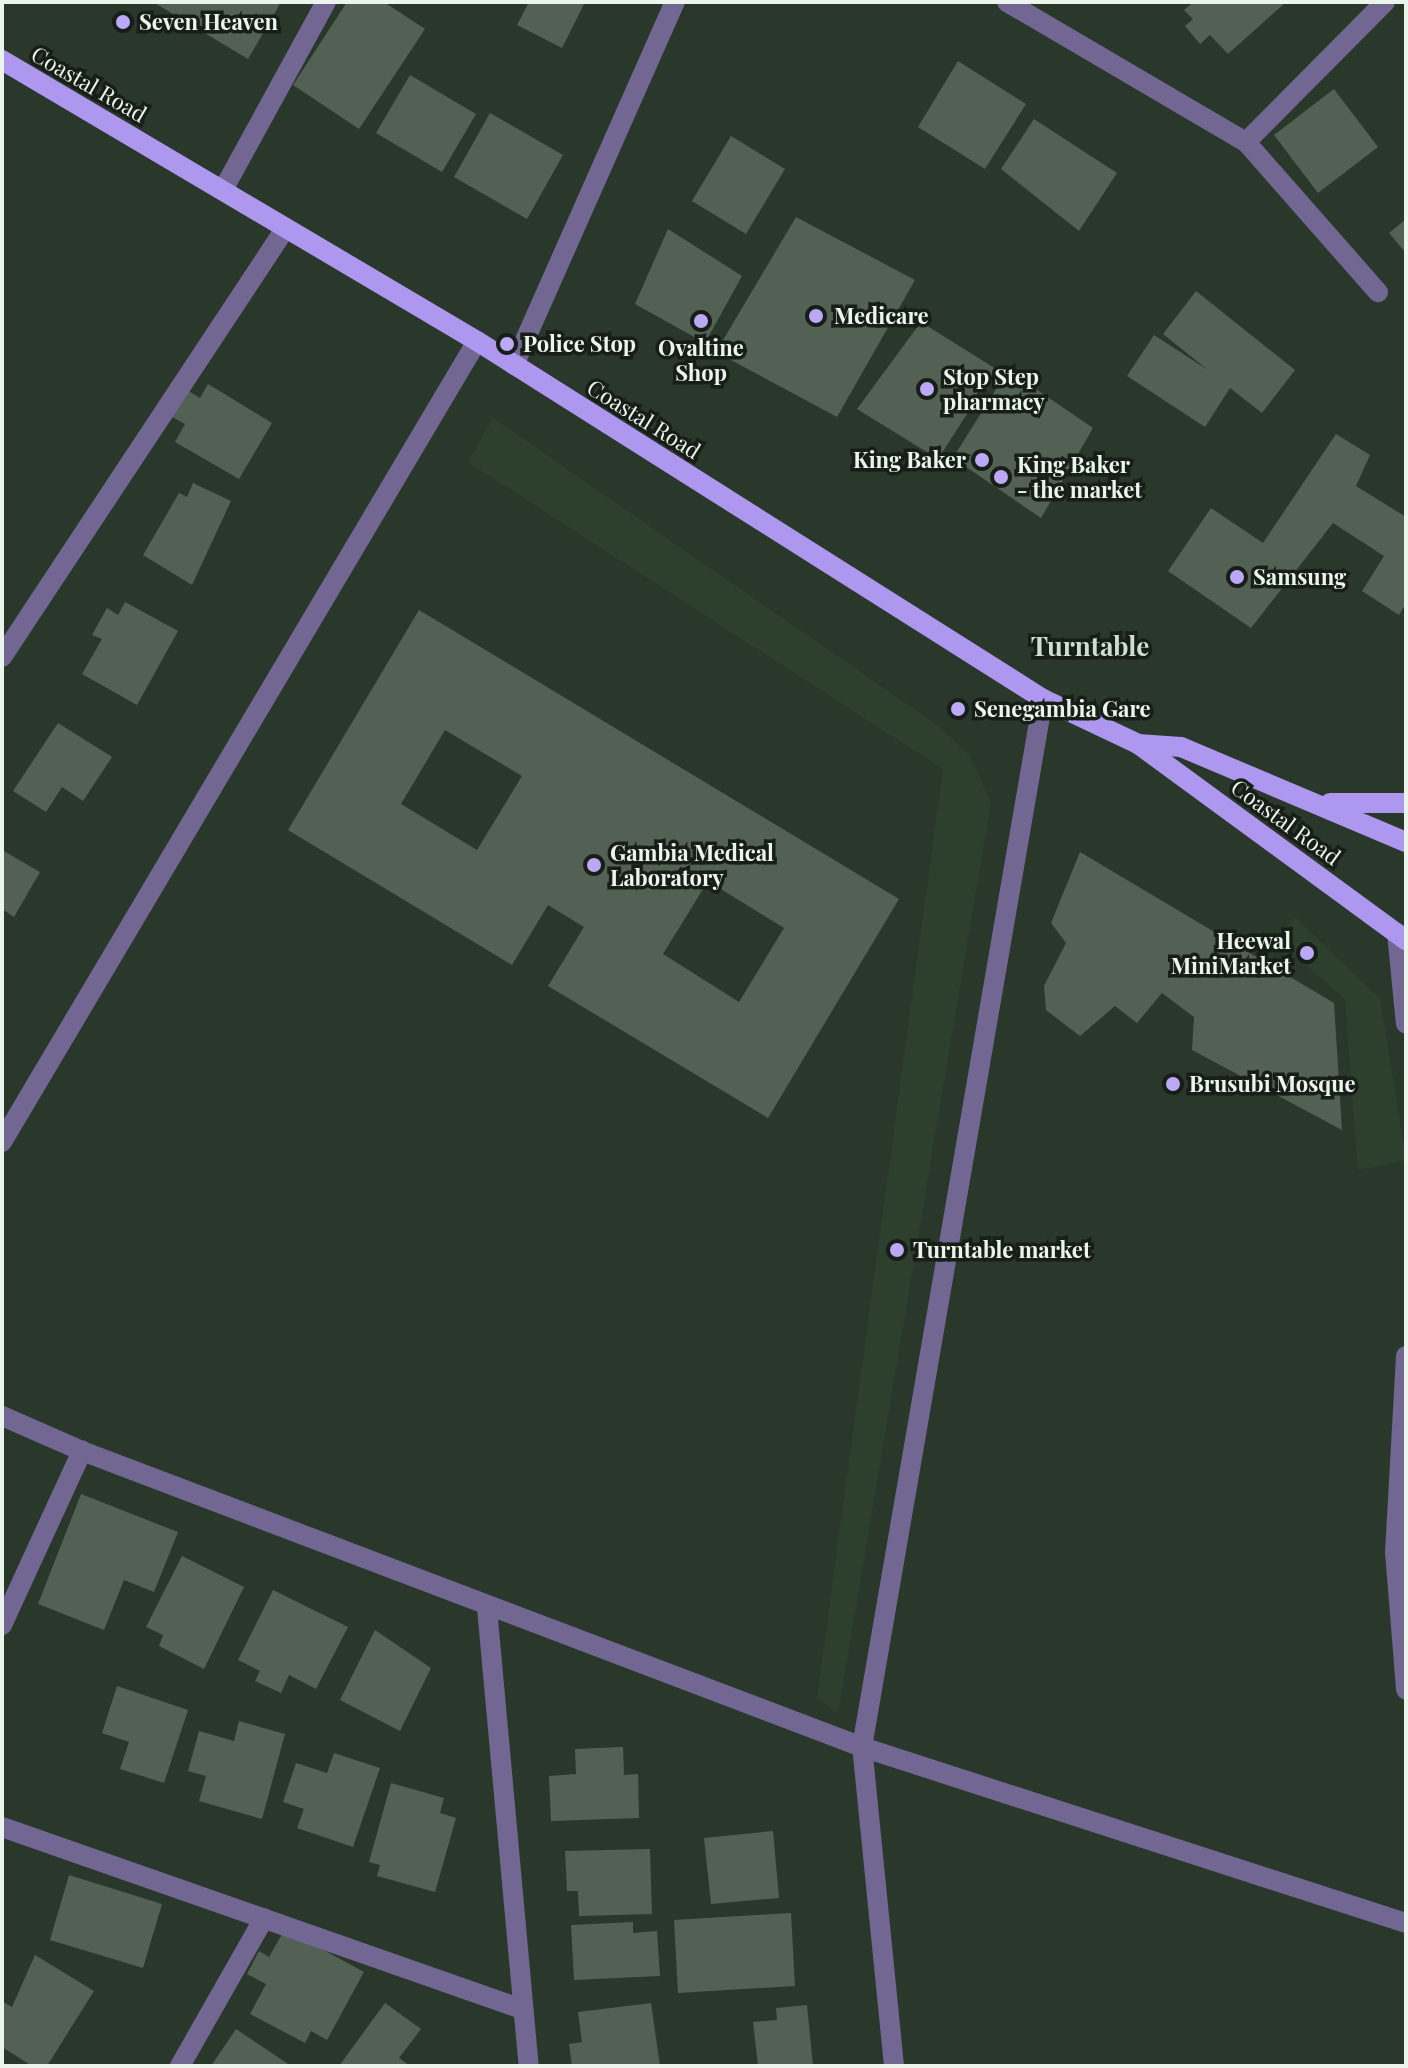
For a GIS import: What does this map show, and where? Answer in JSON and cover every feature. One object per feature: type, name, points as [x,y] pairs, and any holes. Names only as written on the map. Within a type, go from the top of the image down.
[{"type":"main road","name":"Coastal Road","points":[[2,60],[477,341],[1043,699],[1138,744],[1402,937]]},
{"type":"main road","name":"Coastal Road","points":[[1138,744],[1181,747],[1325,803],[1406,842]]},
{"type":"main road","points":[[1325,803],[1406,803]]},
{"type":"street","points":[[223,190],[326,2]]},
{"type":"street","points":[[514,365],[675,2]]},
{"type":"street","points":[[1007,2],[1246,142],[1378,292]]},
{"type":"street","points":[[1246,142],[1282,101],[1385,2]]},
{"type":"street","points":[[2,657],[285,229]]},
{"type":"street","points":[[2,1142],[477,341]]},
{"type":"street","points":[[894,2066],[862,1747],[1043,699]]},
{"type":"street","points":[[1402,937],[1406,1024]]},
{"type":"street","points":[[1406,1356],[1395,1552],[1406,1690]]},
{"type":"street","points":[[2,1416],[82,1451],[487,1608],[862,1747],[1406,1923]]},
{"type":"street","points":[[2,1625],[82,1451]]},
{"type":"street","points":[[487,1608],[529,2066]]},
{"type":"street","points":[[2,1827],[522,2009]]},
{"type":"street","points":[[180,2066],[264,1918]]},
{"type":"shaded area","name":"Turntable market","points":[[493,418],[937,725],[969,755],[991,802],[838,1713],[817,1698],[943,769],[468,462]]},
{"type":"shaded area","points":[[1295,917],[1380,999],[1406,1160],[1358,1170],[1345,999],[1277,939]]},
{"type":"building","points":[[153,2],[281,2],[248,59]]},
{"type":"building","points":[[347,2],[384,2],[425,29],[359,129],[293,85]]},
{"type":"building","points":[[529,2],[585,2],[562,48],[517,25]]},
{"type":"building","points":[[1194,2],[1286,2],[1228,54],[1210,35],[1200,44],[1185,26],[1193,19],[1184,10]]},
{"type":"building","points":[[958,61],[1026,104],[985,169],[918,127]]},
{"type":"building","points":[[410,75],[476,114],[442,172],[376,133]]},
{"type":"building","points":[[1334,89],[1378,147],[1318,193],[1274,135]]},
{"type":"building","points":[[490,113],[563,155],[527,219],[454,177]]},
{"type":"building","points":[[1034,119],[1117,173],[1079,231],[1001,169]]},
{"type":"building","points":[[731,136],[785,169],[746,234],[692,201]]},
{"type":"building","name":"Medicare","points":[[796,217],[915,280],[837,417],[716,352]]},
{"type":"building","points":[[1406,219],[1406,253],[1389,233]]},
{"type":"building","points":[[668,229],[742,276],[705,343],[635,304]]},
{"type":"building","points":[[1196,291],[1295,370],[1262,413],[1230,388],[1205,427],[1127,376],[1154,335],[1208,370],[1163,334]]},
{"type":"building","name":"Stop Step pharmacy","points":[[921,322],[996,369],[938,459],[857,409]]},
{"type":"building","points":[[1008,370],[1093,428],[1041,518],[953,458]]},
{"type":"building","points":[[208,384],[272,423],[239,479],[175,442],[185,424],[172,417],[187,390],[200,398]]},
{"type":"building","points":[[1336,434],[1370,455],[1356,486],[1406,517],[1406,603],[1399,615],[1362,591],[1384,556],[1333,523],[1251,628],[1168,571],[1211,508],[1263,543]]},
{"type":"building","points":[[193,483],[231,501],[192,585],[143,555],[179,493],[187,497]]},
{"type":"building","points":[[125,602],[178,631],[137,705],[82,674],[102,639],[92,635],[107,608],[118,615]]},
{"type":"building","name":"Gambia Medical Laboratory","points":[[419,610],[899,899],[768,1118],[548,986],[584,927],[548,905],[512,965],[288,830]],"holes":[[[445,730],[522,776],[477,850],[401,804]],[[708,881],[784,928],[739,1002],[663,954]]]},
{"type":"building","points":[[58,723],[112,757],[83,801],[62,787],[46,812],[13,791]]},
{"type":"building","points":[[2,850],[40,872],[14,917],[2,909]]},
{"type":"building","points":[[1080,852],[1334,1003],[1342,1130],[1192,1050],[1194,1017],[1162,993],[1137,1023],[1115,1006],[1080,1036],[1046,1010],[1044,986],[1066,943],[1051,923]]},
{"type":"building","points":[[81,1494],[178,1532],[154,1592],[124,1580],[104,1630],[38,1604]]},
{"type":"building","points":[[182,1556],[244,1587],[204,1669],[159,1646],[163,1635],[146,1627]]},
{"type":"building","points":[[273,1590],[348,1627],[316,1689],[289,1675],[281,1693],[255,1681],[260,1671],[238,1660]]},
{"type":"building","points":[[375,1630],[431,1668],[400,1731],[340,1700]]},
{"type":"building","points":[[117,1686],[188,1710],[164,1783],[120,1769],[129,1742],[102,1733]]},
{"type":"building","points":[[239,1721],[285,1734],[262,1819],[199,1801],[206,1776],[188,1771],[199,1731],[234,1741]]},
{"type":"building","points":[[623,1747],[624,1775],[638,1774],[639,1818],[551,1821],[549,1776],[576,1774],[575,1749]]},
{"type":"building","points":[[334,1753],[380,1768],[353,1847],[297,1828],[304,1809],[283,1802],[296,1763],[327,1773]]},
{"type":"building","points":[[391,1783],[444,1798],[440,1813],[456,1818],[435,1892],[377,1876],[380,1865],[369,1862]]},
{"type":"building","points":[[773,1831],[779,1898],[711,1904],[704,1838]]},
{"type":"building","points":[[650,1849],[652,1914],[579,1916],[578,1891],[567,1891],[565,1851]]},
{"type":"building","points":[[69,1875],[162,1904],[143,1968],[50,1940]]},
{"type":"building","points":[[791,1913],[795,1986],[678,1993],[674,1920]]},
{"type":"building","points":[[633,1922],[633,1933],[657,1931],[660,1976],[574,1980],[571,1925]]},
{"type":"building","points":[[285,1929],[364,1972],[327,2040],[311,2031],[305,2043],[250,2014],[266,1984],[247,1974],[259,1951],[269,1957]]},
{"type":"building","points":[[35,1955],[94,1991],[47,2066],[32,2066],[2,2047],[2,2001],[12,2007]]},
{"type":"building","points":[[385,2003],[421,2029],[399,2058],[410,2066],[339,2066]]},
{"type":"building","points":[[651,2003],[660,2066],[572,2066],[569,2044],[582,2042],[578,2012]]},
{"type":"building","points":[[807,2005],[813,2066],[758,2066],[753,2022],[777,2020],[776,2008]]},
{"type":"building","points":[[236,2029],[291,2066],[211,2066]]},
{"type":"place","name":"Seven Heaven","points":[[123,22]]},
{"type":"place","name":"Medicare","points":[[816,316]]},
{"type":"place","name":"Ovaltine Shop","points":[[701,321]]},
{"type":"place","name":"Police Stop","points":[[507,344]]},
{"type":"place","name":"Stop Step pharmacy","points":[[927,389]]},
{"type":"place","name":"King Baker","points":[[982,460]]},
{"type":"place","name":"King Baker - the market","points":[[1001,477]]},
{"type":"place","name":"Samsung","points":[[1237,577]]},
{"type":"place","name":"Senegambia Gare","points":[[958,709]]},
{"type":"place","name":"Gambia Medical Laboratory","points":[[594,865]]},
{"type":"place","name":"Heewal MiniMarket","points":[[1307,953]]},
{"type":"place","name":"Brusubi Mosque","points":[[1173,1084]]},
{"type":"place","name":"Turntable market","points":[[897,1250]]},
{"type":"district","name":"Turntable","points":[[1090,646]]}]
